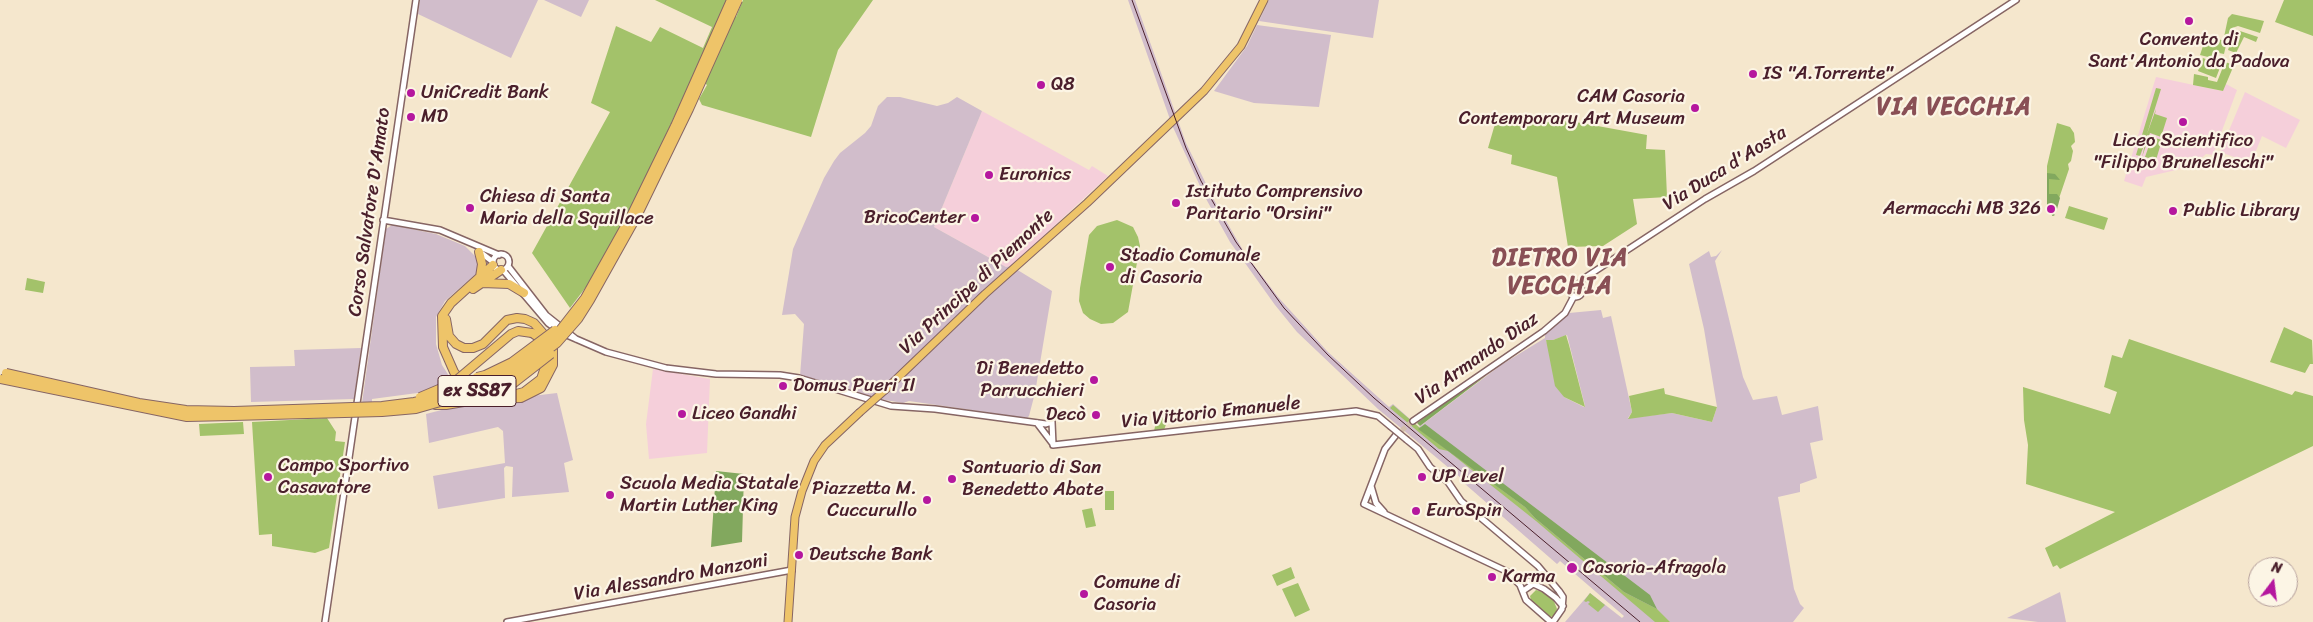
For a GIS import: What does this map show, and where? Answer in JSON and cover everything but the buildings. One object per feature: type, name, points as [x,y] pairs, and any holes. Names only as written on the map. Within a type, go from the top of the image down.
[{"type":"highway","name":"ex SS87","points":[[0,372],[139,403],[186,410],[234,411],[382,406],[402,403],[440,397],[472,386],[515,367],[542,348],[585,298],[632,214],[675,126],[731,0]]},
{"type":"highway","name":"ex SS87","points":[[0,379],[187,417],[382,412],[416,409],[475,392],[518,372],[557,343],[578,319],[637,216],[689,109],[738,0]]},
{"type":"highway","points":[[479,252],[482,264],[481,280]]},
{"type":"highway","points":[[493,264],[481,280],[450,308],[446,319],[444,332],[451,361],[460,372],[468,376],[477,377],[485,375],[512,362],[565,323]]},
{"type":"highway","points":[[402,403],[438,391],[453,383],[511,334],[518,331],[532,333],[544,342],[549,368],[541,379],[524,392],[494,394],[472,388],[462,382],[447,359],[441,333],[442,316],[446,309],[481,280],[504,269]]},
{"type":"highway","points":[[481,280],[509,284],[524,294]]},
{"type":"highway","points":[[432,405],[446,405],[481,399],[521,398],[541,388],[549,368],[552,349],[548,339],[534,323],[517,318],[507,320],[482,344],[473,348],[464,348],[456,344],[449,336],[446,319]]},
{"type":"highway","points":[[494,394],[510,386],[551,354],[566,338],[578,319]]},
{"type":"main road","name":"Via Principe di Piemonte","points":[[788,622],[795,517],[809,475],[825,445],[1204,91],[1241,46],[1264,0]]},
{"type":"street","name":"Corso Salvatore D'Amato","points":[[325,622],[416,0]]},
{"type":"street","name":"Via Duca d'Aosta","points":[[1578,285],[1583,279],[1700,202],[1754,171],[2016,0]]},
{"type":"street","points":[[383,220],[440,230],[506,257],[504,269],[548,323],[560,332],[606,352],[666,368],[735,375],[780,374],[891,406],[935,408],[1050,426]]},
{"type":"street","points":[[468,243],[493,264],[504,269],[546,315],[576,339]]},
{"type":"street","points":[[493,264],[495,257],[499,255]]},
{"type":"street","points":[[1578,285],[1582,288],[1582,292],[1578,296],[1574,296],[1570,290],[1572,286],[1578,285]]},
{"type":"street","name":"Via Armando Diaz","points":[[1413,421],[1544,331],[1565,313],[1574,296]]},
{"type":"street","name":"Via Vittorio Emanuele","points":[[1053,445],[1356,411],[1371,414],[1390,426],[1418,449],[1430,467],[1448,482],[1461,501],[1542,570]]},
{"type":"street","points":[[1034,422],[1048,433],[1050,426]]},
{"type":"street","points":[[1050,426],[1053,445]]},
{"type":"street","points":[[1043,430],[1050,426]]},
{"type":"street","points":[[1043,430],[1053,445]]},
{"type":"street","points":[[1396,435],[1385,449],[1364,504],[1550,592],[1563,606]]},
{"type":"street","points":[[1371,486],[1376,503],[1384,512]]},
{"type":"street","name":"Via Alessandro Manzoni","points":[[507,622],[792,570]]},
{"type":"street","points":[[1523,591],[1540,578],[1542,570]]},
{"type":"street","points":[[1507,572],[1523,591],[1526,600],[1552,622],[1560,614],[1563,606],[1561,593],[1542,570]]},
{"type":"shaded area","points":[[420,0],[538,0],[511,58],[418,14]]},
{"type":"shaded area","points":[[544,0],[589,0],[581,17]]},
{"type":"shaded area","points":[[1128,0],[1135,0],[1186,143],[1214,200],[1244,252],[1278,297],[1328,352],[1389,407],[1393,404],[1419,427],[1501,365],[1545,338],[1545,333],[1569,313],[1601,310],[1603,318],[1611,316],[1632,412],[1628,418],[1672,413],[1712,422],[1717,407],[1704,329],[1689,264],[1709,251],[1711,257],[1716,256],[1722,250],[1715,261],[1743,377],[1753,400],[1777,396],[1782,415],[1818,406],[1823,440],[1810,443],[1817,478],[1800,484],[1800,492],[1778,497],[1794,589],[1800,604],[1804,608],[1793,622],[1565,622],[1590,593],[1622,618],[1624,616],[1560,561],[1557,564],[1460,480],[1461,478],[1378,409],[1297,332],[1275,305],[1230,242],[1205,197],[1172,125]],"holes":[[[1567,335],[1585,406],[1564,397],[1546,340],[1553,340]]]},
{"type":"shaded area","points":[[1269,0],[1379,0],[1373,38],[1259,21]]},
{"type":"shaded area","points":[[1257,25],[1331,35],[1319,107],[1254,103],[1214,91],[1247,46]]},
{"type":"shaded area","name":"Liceo Scientifico \"Filippo Brunelleschi\"","points":[[2156,77],[2222,91],[2226,84],[2237,90],[2213,155],[2206,154],[2193,166],[2146,177],[2142,187],[2124,181]]},
{"type":"shaded area","points":[[2245,92],[2300,120],[2286,148],[2262,136],[2251,163],[2220,152]]},
{"type":"shaded area","points":[[887,97],[900,97],[937,106],[948,103],[957,97],[982,111],[934,227],[1006,267],[1011,266],[1052,291],[1035,393],[1027,418],[909,401],[903,403],[885,400],[800,376],[804,324],[795,314],[782,315],[793,249],[824,178],[834,161],[840,153],[871,126],[878,106]]},
{"type":"shaded area","points":[[982,111],[1089,170],[1092,166],[1108,176],[1011,266],[1006,267],[934,227]]},
{"type":"shaded area","points":[[392,225],[436,234],[465,246],[477,258],[478,272],[445,301],[436,317],[436,344],[442,365],[451,379],[425,392],[372,399],[372,402],[362,403],[386,229]]},
{"type":"shaded area","points":[[361,348],[354,399],[251,402],[250,367],[295,366],[294,350]]},
{"type":"shaded area","points":[[653,369],[710,379],[707,453],[649,459],[646,424]]},
{"type":"shaded area","points":[[557,393],[573,460],[564,463],[569,492],[512,497],[513,467],[506,466],[504,468],[505,498],[438,509],[433,476],[505,463],[503,431],[498,427],[429,443],[426,414],[465,404]]},
{"type":"shaded area","points":[[2060,592],[2066,622],[2038,622],[2007,618]]},
{"type":"green space","points":[[655,0],[727,0],[645,181],[589,283],[570,308],[532,253],[610,112],[591,103],[616,26],[651,42],[660,27],[703,48],[712,27]]},
{"type":"green space","points":[[743,0],[873,0],[838,50],[811,137],[702,105],[699,99],[707,85],[704,82],[733,16],[736,17]]},
{"type":"green space","points":[[2284,0],[2313,0],[2313,36],[2275,22]]},
{"type":"green space","points":[[2232,14],[2264,21],[2260,33],[2238,26],[2232,28],[2229,37],[2224,37],[2228,18]]},
{"type":"green space","points":[[2237,30],[2258,37],[2256,42],[2244,37],[2236,53],[2228,50]]},
{"type":"green space","points":[[2206,37],[2227,41],[2224,54],[2214,52],[2212,58],[2200,55]]},
{"type":"green space","points":[[2203,58],[2221,65],[2216,78],[2198,71]]},
{"type":"green space","points":[[2225,62],[2234,65],[2223,91],[2193,85],[2194,74],[2208,77],[2208,80],[2217,82]]},
{"type":"green space","points":[[2156,88],[2161,89],[2147,134],[2156,109],[2155,114],[2167,118],[2161,137],[2150,133],[2149,136],[2147,135],[2146,139],[2148,140],[2142,157],[2146,140],[2140,156],[2136,155]]},
{"type":"green space","points":[[1501,114],[1546,122],[1570,121],[1647,135],[1646,149],[1665,150],[1667,197],[1633,199],[1637,224],[1603,246],[1568,247],[1557,177],[1511,164],[1512,155],[1488,148],[1497,117]]},
{"type":"green space","points":[[2057,123],[2070,127],[2074,133],[2075,142],[2071,146],[2073,151],[2071,161],[2068,164],[2069,169],[2053,216],[2047,211],[2047,166]]},
{"type":"green space","points":[[2152,137],[2162,140],[2156,160],[2145,157]]},
{"type":"green space","points":[[2047,173],[2055,174],[2060,180],[2049,179],[2049,194],[2057,194],[2060,198],[2057,209],[2050,206],[2049,210],[2055,215],[2053,216],[2047,211]]},
{"type":"green space","points":[[2069,206],[2108,218],[2104,230],[2065,218]]},
{"type":"green space","name":"Stadio Comunale di Casoria","points":[[1117,220],[1133,227],[1140,246],[1128,312],[1113,323],[1101,324],[1083,313],[1079,301],[1080,288],[1089,235],[1097,226]]},
{"type":"green space","points":[[27,278],[45,282],[43,293],[25,290]]},
{"type":"green space","points":[[2284,327],[2312,340],[2313,364],[2310,364],[2305,373],[2270,362]]},
{"type":"green space","points":[[1566,335],[1585,407],[1564,397],[1555,386],[1546,340],[1553,340]]},
{"type":"green space","points":[[2129,339],[2292,395],[2295,391],[2313,396],[2313,446],[2060,569],[2057,565],[2053,567],[2045,548],[2115,512],[2026,484],[2028,445],[2024,420],[2023,387],[2110,414],[2117,392],[2104,387],[2112,355],[2122,358]]},
{"type":"green space","points":[[1487,375],[1420,426],[1417,423],[1440,406]]},
{"type":"green space","points":[[1664,388],[1665,394],[1717,407],[1712,422],[1672,413],[1628,419],[1632,412],[1629,396]]},
{"type":"green space","points":[[1393,405],[1419,429],[1525,507],[1535,518],[1624,592],[1657,609],[1670,622],[1655,622],[1536,521],[1448,451],[1439,449],[1390,408]]},
{"type":"green space","points":[[1158,413],[1169,416],[1164,430],[1154,431]]},
{"type":"green space","name":"Campo Sportivo Casavatore","points":[[327,418],[336,432],[335,441],[345,442],[329,548],[315,553],[272,546],[272,534],[259,535],[252,422]]},
{"type":"green space","points":[[243,422],[244,434],[200,436],[199,424]]},
{"type":"green space","points":[[1425,424],[1650,595],[1657,609],[1624,592],[1535,518],[1525,507],[1418,429]]},
{"type":"green space","points":[[716,471],[744,474],[742,542],[711,547]]},
{"type":"green space","points":[[1105,491],[1114,491],[1114,510],[1105,510]]},
{"type":"green space","points":[[1092,508],[1096,526],[1086,528],[1082,510]]},
{"type":"green space","points":[[1291,567],[1295,578],[1277,586],[1272,575]]},
{"type":"green space","points":[[1298,583],[1310,610],[1295,617],[1282,589]]},
{"type":"green space","points":[[1536,590],[1543,592],[1553,599],[1557,609],[1555,616],[1550,617],[1531,600],[1530,596]]},
{"type":"green space","points":[[1590,593],[1605,605],[1598,612],[1588,604],[1590,602],[1584,601]]},
{"type":"tunnel","points":[[1396,435],[1413,421]]},
{"type":"railway","points":[[1132,0],[1186,148],[1201,181],[1236,242],[1284,308],[1328,355],[1374,398],[1640,622]]},
{"type":"place","name":"Convento di Sant'Antonio da Padova","points":[[2189,21]]},
{"type":"place","name":"IS \"A.Torrente\"","points":[[1753,74]]},
{"type":"place","name":"Q8","points":[[1041,85]]},
{"type":"place","name":"UniCredit Bank","points":[[411,93]]},
{"type":"place","name":"CAM Casoria Contemporary Art Museum","points":[[1695,108]]},
{"type":"place","name":"MD","points":[[411,117]]},
{"type":"place","name":"Liceo Scientifico \"Filippo Brunelleschi\"","points":[[2183,122]]},
{"type":"place","name":"Euronics","points":[[989,175]]},
{"type":"place","name":"Istituto Comprensivo Paritario \"Orsini\"","points":[[1176,203]]},
{"type":"place","name":"Chiesa di Santa Maria della Squillace","points":[[470,208]]},
{"type":"place","name":"Aermacchi MB 326","points":[[2051,209]]},
{"type":"place","name":"Public Library","points":[[2173,211]]},
{"type":"place","name":"BricoCenter","points":[[975,218]]},
{"type":"place","name":"Stadio Comunale di Casoria","points":[[1110,267]]},
{"type":"place","name":"Di Benedetto Parrucchieri","points":[[1094,380]]},
{"type":"place","name":"Domus Pueri II","points":[[783,386]]},
{"type":"place","name":"Liceo Gandhi","points":[[682,414]]},
{"type":"place","name":"Decò","points":[[1096,415]]},
{"type":"place","name":"Campo Sportivo Casavatore","points":[[268,477]]},
{"type":"place","name":"UP Level","points":[[1422,477]]},
{"type":"place","name":"Santuario di San Benedetto Abate","points":[[952,479]]},
{"type":"place","name":"Scuola Media Statale Martin Luther King","points":[[610,495]]},
{"type":"place","name":"Piazzetta M. Cuccurullo","points":[[927,500]]},
{"type":"place","name":"EuroSpin","points":[[1416,511]]},
{"type":"place","name":"Deutsche Bank","points":[[799,555]]},
{"type":"place","name":"Casoria-Afragola","points":[[1572,568]]},
{"type":"place","name":"Karma","points":[[1492,577]]},
{"type":"place","name":"Comune di Casoria","points":[[1084,594]]},
{"type":"district","name":"VIA VECCHIA","points":[[1954,108]]},
{"type":"district","name":"DIETRO VIA VECCHIA","points":[[1560,273]]}]
